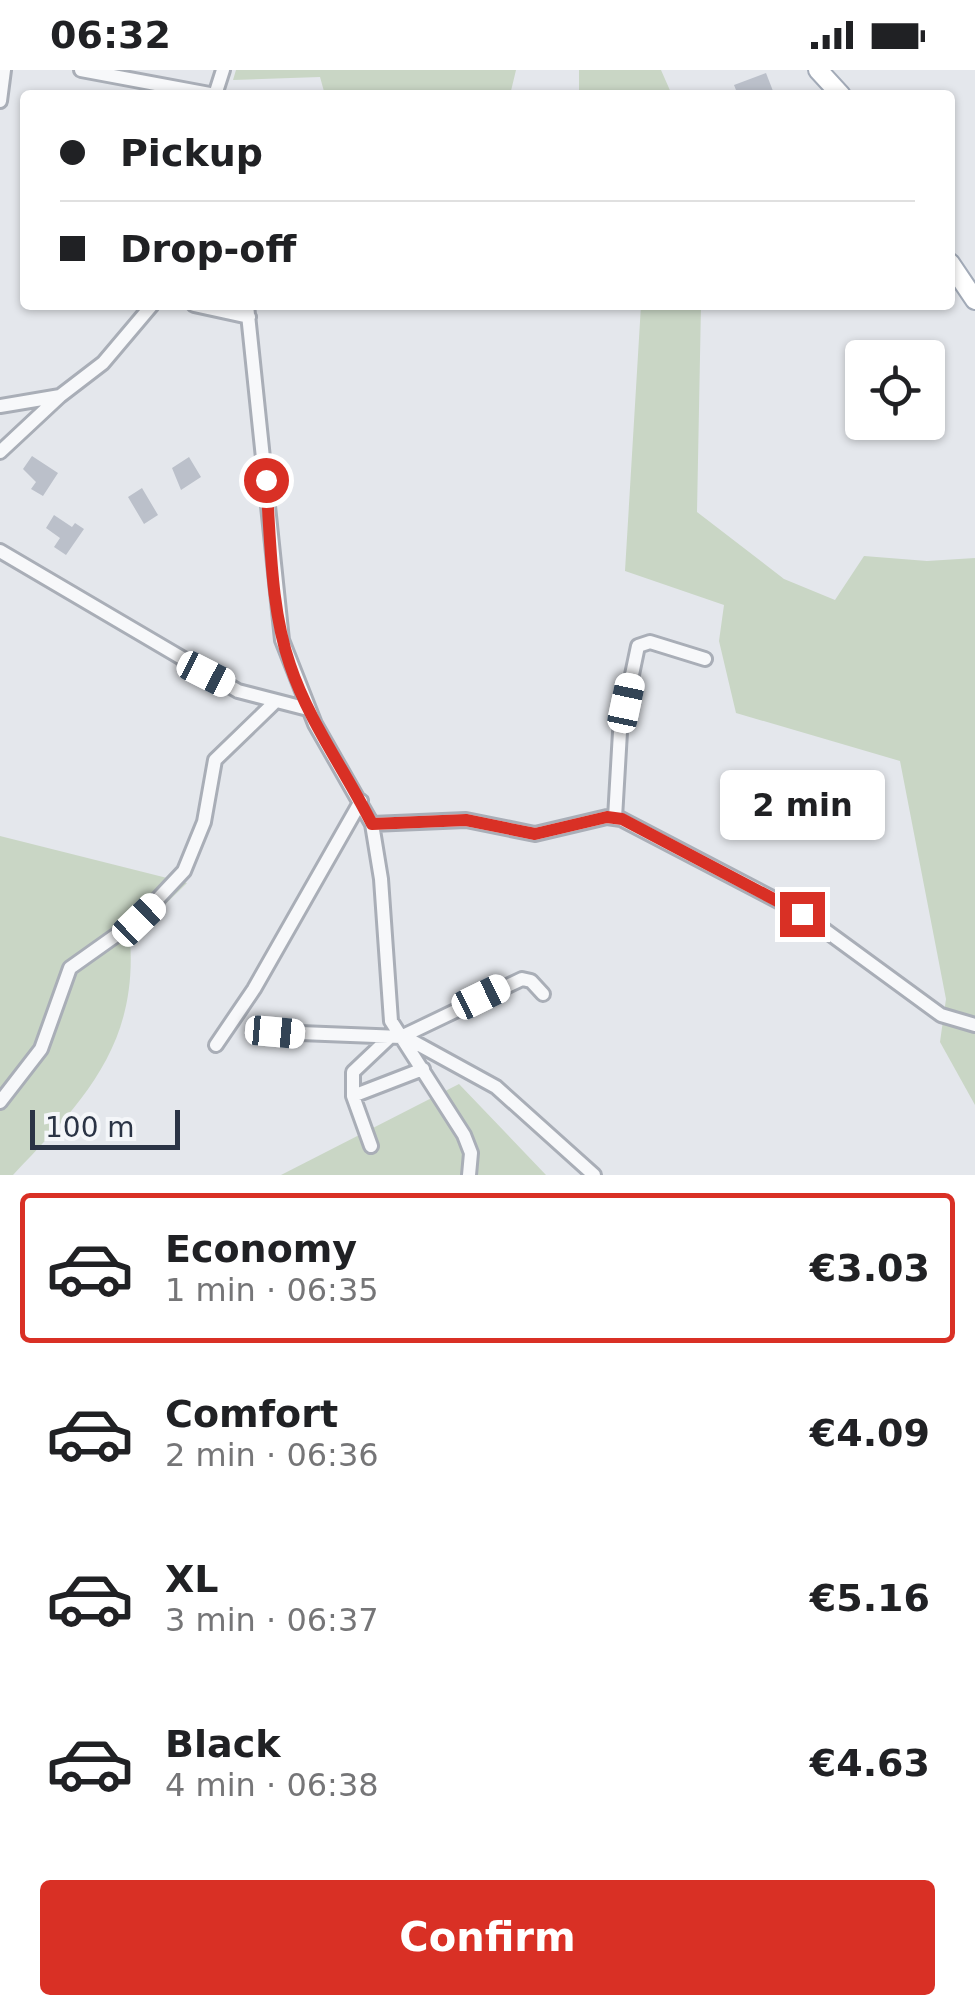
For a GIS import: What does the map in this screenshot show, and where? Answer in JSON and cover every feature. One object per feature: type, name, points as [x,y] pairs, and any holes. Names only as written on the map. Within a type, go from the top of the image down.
[{"type":"main road","points":[[818,70],[837,90]]},
{"type":"main road","points":[[955,270],[975,300]]},
{"type":"street","points":[[0,101],[4,70]]},
{"type":"street","points":[[81,70],[188,90]]},
{"type":"street","points":[[0,452],[60,396],[103,363],[148,310]]},
{"type":"street","points":[[248,311],[276,606],[290,668],[372,824],[382,879],[388,1008],[395,1037],[423,1069],[464,1134],[471,1153],[468,1175]]},
{"type":"street","points":[[0,406],[60,396]]},
{"type":"street","points":[[0,551],[206,674],[274,702],[308,708]]},
{"type":"street","points":[[614,818],[620,732],[638,646],[650,642],[705,660]]},
{"type":"street","points":[[0,1102],[41,1049],[70,968],[139,920],[184,871],[204,822],[214,760],[274,702]]},
{"type":"street","points":[[216,1045],[254,989],[360,801]]},
{"type":"street","points":[[372,824],[466,820],[535,834],[614,818],[637,824],[682,853],[802,914],[940,1015],[975,1025]]},
{"type":"street","points":[[371,1146],[353,1096],[353,1072],[395,1037],[522,978],[544,994]]},
{"type":"street","points":[[275,1032],[395,1037],[446,1056],[496,1087],[594,1175]]},
{"type":"street","points":[[353,1096],[423,1069]]},
{"type":"green space","points":[[236,70],[516,70],[511,90],[324,90],[320,77],[233,80]]},
{"type":"green space","points":[[579,70],[661,70],[670,90],[579,90]]},
{"type":"green space","points":[[641,310],[701,310],[697,512],[784,579],[835,600],[864,556],[927,561],[975,558],[975,1105],[940,1042],[946,999],[900,761],[736,713],[719,641],[724,605],[625,571]]},
{"type":"green space","points":[[0,836],[187,883],[130,939],[125,1011],[100,1070],[62,1123],[13,1175],[0,1175]]},
{"type":"green space","points":[[459,1084],[546,1175],[281,1175]]},
{"type":"building","points":[[766,73],[773,90],[736,90],[734,85]]},
{"type":"building","points":[[32,456],[58,473],[43,496],[31,489],[36,482],[23,469]]},
{"type":"building","points":[[189,457],[201,477],[181,490],[172,468]]},
{"type":"building","points":[[142,488],[158,515],[144,524],[128,497]]},
{"type":"building","points":[[54,515],[72,527],[75,523],[84,529],[66,555],[54,547],[60,538],[46,528]]},
{"type":"route","points":[[266,480],[276,606],[290,668],[315,724],[372,824],[466,820],[535,834],[607,817],[622,819],[802,914]]}]
